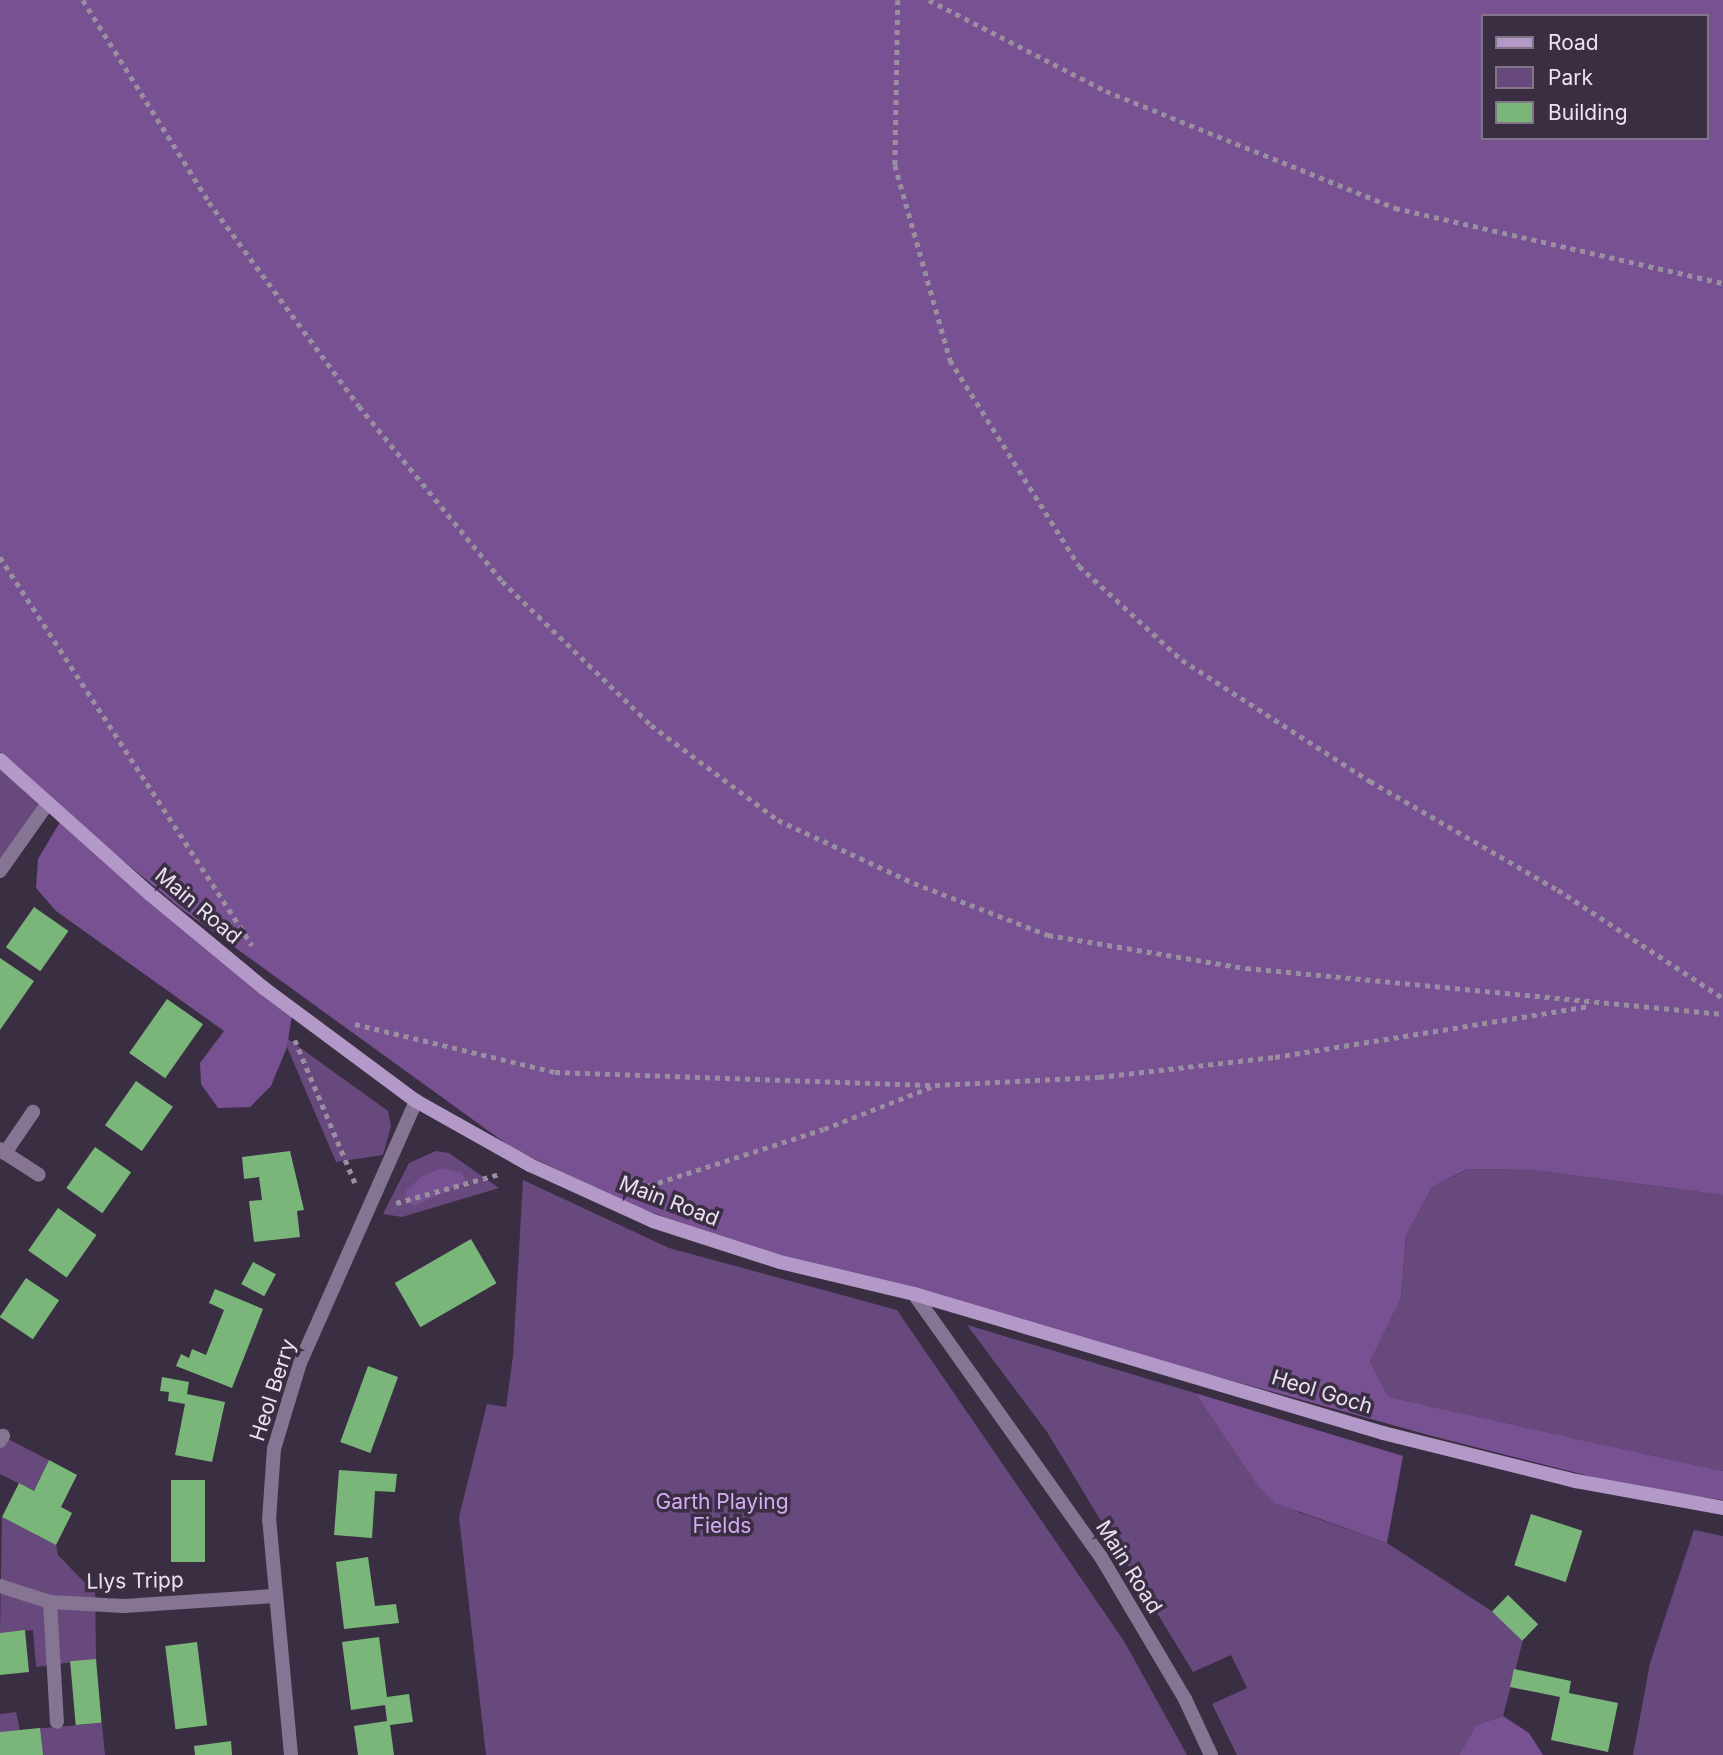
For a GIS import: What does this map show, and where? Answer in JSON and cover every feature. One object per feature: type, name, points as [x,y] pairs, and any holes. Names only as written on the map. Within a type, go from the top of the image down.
[{"type":"street","name":"Main Road","points":[[0,760],[265,989],[416,1101],[530,1165],[653,1221],[780,1262],[914,1294],[1101,1558],[1185,1699],[1211,1755]]},
{"type":"street","points":[[0,872],[48,803]]},
{"type":"street","name":"Heol Berry","points":[[291,1755],[274,1596],[269,1482],[283,1411],[416,1101]]},
{"type":"street","points":[[33,1112],[3,1151],[39,1175]]},
{"type":"street","name":"Heol Goch","points":[[914,1294],[1383,1433],[1576,1481],[1723,1508]]},
{"type":"street","name":"Llys Tripp","points":[[0,1586],[50,1602],[124,1606],[274,1596]]},
{"type":"street","points":[[50,1602],[57,1721]]},
{"type":"path","points":[[83,0],[209,202],[359,406],[502,581],[651,725],[778,820],[914,883],[1048,935],[1246,968],[1723,1014]]},
{"type":"path","points":[[898,0],[895,165],[950,360],[1079,565],[1182,660],[1370,782],[1558,890],[1723,998]]},
{"type":"path","points":[[929,0],[1106,91],[1395,208],[1723,283]]},
{"type":"path","points":[[0,557],[255,950]]},
{"type":"path","points":[[345,1022],[555,1072],[935,1085],[1099,1077],[1275,1057],[1425,1036],[1599,1004]]},
{"type":"path","points":[[606,1200],[824,1129],[935,1085]]},
{"type":"green space","points":[[0,760],[48,803],[0,871]]},
{"type":"green space","points":[[288,1039],[388,1111],[391,1126],[383,1155],[336,1162],[287,1047]]},
{"type":"green space","points":[[436,1151],[449,1153],[499,1188],[402,1217],[383,1214],[409,1163]]},
{"type":"green space","points":[[1469,1169],[1533,1170],[1723,1195],[1723,1471],[1389,1397],[1370,1362],[1401,1298],[1406,1236],[1432,1187]]},
{"type":"green space","name":"Garth Playing Fields","points":[[523,1180],[669,1248],[897,1310],[1124,1641],[1187,1755],[486,1755],[459,1517],[487,1404],[506,1407],[513,1356]]},
{"type":"green space","points":[[967,1325],[1195,1393],[1254,1481],[1298,1512],[1387,1543],[1493,1612],[1523,1640],[1503,1716],[1476,1725],[1459,1755],[1237,1755],[1212,1704],[1247,1688],[1231,1655],[1193,1672],[1047,1432]]},
{"type":"green space","points":[[0,1435],[49,1460],[34,1491],[0,1474]]},
{"type":"green space","points":[[2,1517],[56,1545],[58,1555],[86,1584],[95,1583],[96,1659],[36,1667],[33,1630],[0,1633]]},
{"type":"green space","points":[[1694,1530],[1723,1536],[1723,1755],[1633,1755],[1650,1663]]},
{"type":"green space","points":[[16,1712],[20,1730],[102,1723],[105,1755],[0,1755],[0,1714]]},
{"type":"shaded area","points":[[0,0],[1723,0],[1723,1195],[1533,1170],[1468,1169],[1432,1187],[1406,1236],[1401,1298],[1370,1362],[1389,1397],[1723,1471],[1723,1500],[1628,1486],[1432,1436],[725,1240],[622,1201],[512,1148],[179,907],[31,784],[0,752]]},
{"type":"shaded area","points":[[63,817],[293,1009],[287,1047],[271,1086],[250,1107],[218,1108],[201,1084],[200,1063],[224,1031],[56,911],[36,888],[38,859]]},
{"type":"shaded area","points":[[443,1168],[462,1173],[466,1182],[415,1206],[407,1202],[406,1191],[422,1176]]},
{"type":"shaded area","points":[[1195,1393],[1403,1456],[1387,1543],[1275,1503],[1254,1481]]},
{"type":"shaded area","points":[[1503,1716],[1529,1733],[1543,1755],[1459,1755],[1476,1725]]},
{"type":"building","points":[[34,907],[68,931],[40,971],[6,947]]},
{"type":"building","points":[[0,958],[34,981],[0,1030]]},
{"type":"building","points":[[167,999],[203,1024],[165,1078],[129,1053]]},
{"type":"building","points":[[136,1081],[173,1107],[142,1151],[105,1125]]},
{"type":"building","points":[[95,1147],[131,1172],[102,1213],[66,1188]]},
{"type":"building","points":[[290,1151],[304,1210],[297,1211],[300,1237],[254,1242],[249,1201],[262,1200],[259,1177],[244,1179],[242,1157]]},
{"type":"building","points":[[58,1208],[97,1235],[67,1278],[28,1251]]},
{"type":"building","points":[[471,1239],[496,1283],[420,1327],[395,1283]]},
{"type":"building","points":[[253,1262],[276,1274],[264,1296],[241,1284]]},
{"type":"building","points":[[26,1278],[59,1300],[33,1339],[0,1317]]},
{"type":"building","points":[[215,1289],[263,1309],[232,1388],[176,1366],[181,1354],[189,1358],[192,1349],[206,1355],[224,1310],[209,1303]]},
{"type":"building","points":[[368,1366],[398,1377],[370,1453],[340,1442]]},
{"type":"building","points":[[162,1377],[189,1382],[187,1394],[225,1402],[212,1462],[175,1455],[185,1404],[168,1401],[169,1392],[160,1391]]},
{"type":"building","points":[[49,1460],[77,1475],[61,1507],[72,1513],[56,1545],[2,1517],[19,1483],[34,1491]]},
{"type":"building","points":[[339,1470],[397,1474],[395,1492],[375,1491],[372,1538],[334,1535]]},
{"type":"building","points":[[171,1480],[205,1480],[205,1562],[171,1562]]},
{"type":"building","points":[[1531,1514],[1582,1531],[1566,1582],[1514,1565]]},
{"type":"building","points":[[368,1557],[375,1606],[396,1604],[399,1623],[344,1629],[336,1562]]},
{"type":"building","points":[[1508,1595],[1538,1624],[1522,1641],[1492,1612]]},
{"type":"building","points":[[25,1630],[29,1672],[0,1675],[0,1633]]},
{"type":"building","points":[[379,1637],[387,1697],[409,1694],[413,1722],[390,1725],[394,1755],[358,1755],[354,1726],[387,1721],[385,1705],[351,1710],[342,1642]]},
{"type":"building","points":[[197,1642],[207,1725],[175,1729],[165,1646]]},
{"type":"building","points":[[96,1659],[102,1723],[76,1725],[70,1661]]},
{"type":"building","points":[[1514,1669],[1571,1681],[1569,1693],[1618,1703],[1608,1752],[1551,1740],[1560,1697],[1510,1687]]},
{"type":"building","points":[[40,1728],[43,1755],[0,1755],[0,1732]]},
{"type":"building","points":[[231,1741],[232,1755],[195,1755],[194,1746]]}]
